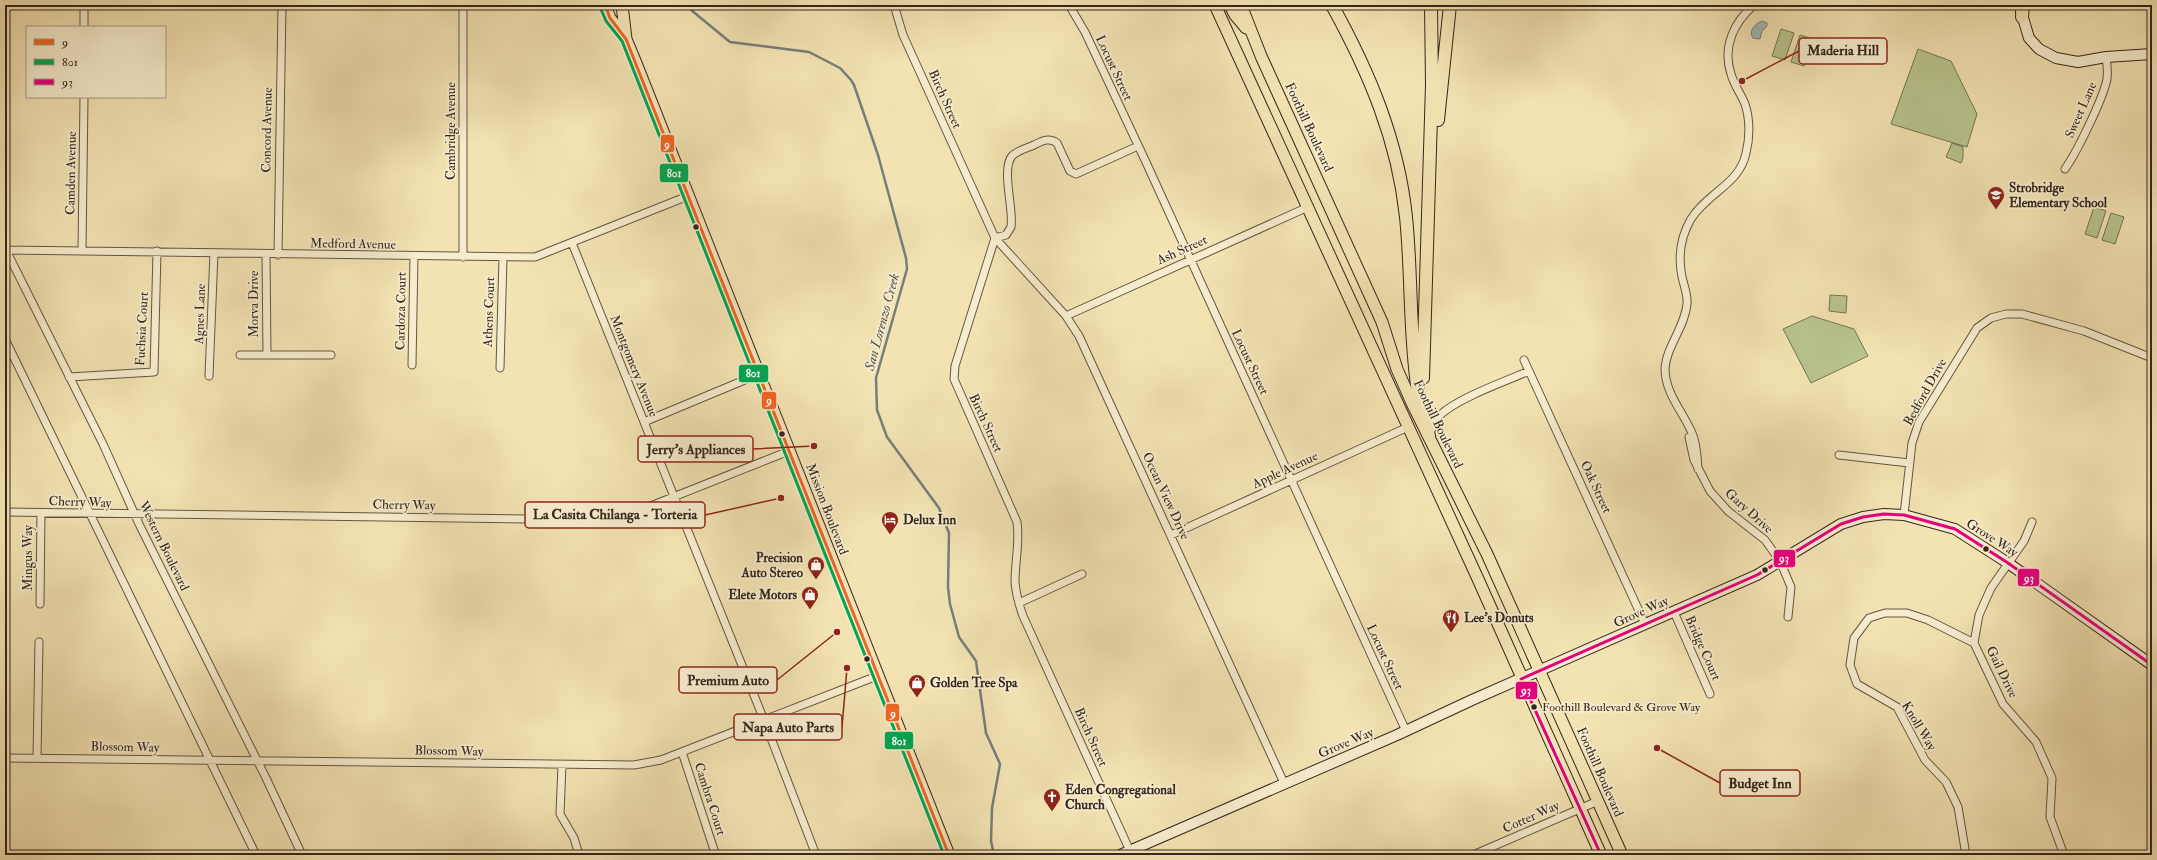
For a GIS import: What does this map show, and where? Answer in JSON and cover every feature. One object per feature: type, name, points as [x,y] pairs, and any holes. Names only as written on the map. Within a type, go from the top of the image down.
[{"type":"highway","points":[[1332,5],[1356,50],[1371,83],[1387,126],[1397,163],[1406,218],[1418,392],[1429,436]]},
{"type":"highway","points":[[1429,436],[1423,381],[1432,74],[1431,5]]},
{"type":"highway","points":[[1426,261],[1450,5]]},
{"type":"main road","name":"Mission Boulevard","points":[[605,5],[610,18],[626,39],[949,855]]},
{"type":"main road","name":"Foothill Boulevard","points":[[1215,5],[1478,579],[1521,679],[1601,855]]},
{"type":"main road","name":"Foothill Boulevard","points":[[1230,5],[1235,15],[1251,32],[1382,322],[1402,382],[1487,554],[1538,671],[1622,855]]},
{"type":"main road","points":[[1240,5],[1251,32]]},
{"type":"main road","name":"Mission Boulevard","points":[[624,7],[626,39]]},
{"type":"main road","points":[[2022,9],[2029,38],[2039,49],[2056,58],[2078,62],[2106,57],[2152,54]]},
{"type":"main road","name":"Grove Way","points":[[1120,855],[1406,731],[1538,671],[1757,575],[1841,524],[1863,517],[1884,514],[1904,515],[1955,529],[2008,563],[2152,665]]},
{"type":"street","points":[[84,5],[84,26]]},
{"type":"street","name":"Concord Avenue","points":[[278,255],[282,5]]},
{"type":"street","name":"Cambridge Avenue","points":[[463,5],[463,258]]},
{"type":"street","name":"Birch Street","points":[[894,5],[903,34],[995,238],[954,372],[956,385],[1017,522],[1019,543],[1015,581],[1018,603],[1130,851]]},
{"type":"street","name":"Locust Street","points":[[1069,5],[1085,32],[1138,146],[1406,731]]},
{"type":"street","name":"Gary Drive","points":[[1754,5],[1739,18],[1728,47],[1728,64],[1747,114],[1748,140],[1744,160],[1734,178],[1708,200],[1692,218],[1686,231],[1681,250],[1680,264],[1687,303],[1684,320],[1666,361],[1665,371],[1670,391],[1695,441],[1698,468],[1704,482],[1718,501],[1728,511],[1765,540],[1780,561],[1791,587],[1788,617]]},
{"type":"street","name":"Sweet Lane","points":[[2065,169],[2077,149],[2104,90],[2107,76],[2106,57]]},
{"type":"street","name":"Camden Avenue","points":[[82,250],[84,98]]},
{"type":"street","points":[[995,238],[1006,235],[1011,227],[1008,169],[1010,159],[1017,152],[1046,140],[1054,140],[1057,143],[1070,171],[1076,174],[1138,146]]},
{"type":"street","name":"Medford Avenue","points":[[5,249],[463,258],[535,257],[688,196]]},
{"type":"street","name":"Ash Street","points":[[1066,316],[1308,207]]},
{"type":"street","name":"Ocean View Drive","points":[[995,238],[1066,316],[1079,336],[1284,783]]},
{"type":"street","name":"Montgomery Avenue","points":[[572,243],[764,720],[816,855]]},
{"type":"street","name":"Western Boulevard","points":[[5,249],[103,444],[134,514],[257,760],[302,855]]},
{"type":"street","name":"Fuchsia Court","points":[[69,377],[154,372],[156,252]]},
{"type":"street","name":"Agnes Lane","points":[[209,376],[214,253]]},
{"type":"street","name":"Morva Drive","points":[[266,254],[267,354]]},
{"type":"street","name":"Cardoza Court","points":[[412,365],[414,256]]},
{"type":"street","name":"Athens Court","points":[[500,368],[503,257]]},
{"type":"street","name":"Bedford Drive","points":[[1904,515],[1912,443],[1919,422],[1977,328],[1992,318],[2006,314],[2035,317],[2084,331],[2151,356]]},
{"type":"street","points":[[5,339],[256,855]]},
{"type":"street","points":[[240,355],[331,355]]},
{"type":"street","name":"Oak Street","points":[[1524,360],[1645,624]]},
{"type":"street","points":[[1429,436],[1437,418],[1444,412],[1476,394],[1529,370]]},
{"type":"street","points":[[644,422],[759,374]]},
{"type":"street","name":"Apple Avenue","points":[[1171,536],[1408,427]]},
{"type":"street","name":"Cherry Way","points":[[5,512],[605,520],[633,513],[789,451]]},
{"type":"street","points":[[1839,455],[1909,463]]},
{"type":"street","name":"Mingus Way","points":[[40,512],[40,604]]},
{"type":"street","name":"Gail Drive","points":[[2032,522],[2024,541],[1990,588],[1979,615],[1974,643],[2003,704],[2036,742],[2052,778],[2050,818],[2064,855]]},
{"type":"street","points":[[1018,603],[1082,574]]},
{"type":"street","name":"Bridge Court","points":[[1674,612],[1710,694]]},
{"type":"street","name":"Knoll Way","points":[[1966,855],[1958,807],[1946,782],[1925,760],[1897,707],[1857,684],[1850,665],[1854,638],[1869,618],[1885,613],[1907,613],[1928,620],[1974,643]]},
{"type":"street","points":[[37,758],[38,642]]},
{"type":"street","name":"Blossom Way","points":[[5,758],[634,765],[661,760],[877,676]]},
{"type":"street","name":"Cambra Court","points":[[682,752],[714,853]]},
{"type":"street","points":[[562,765],[560,814],[574,838],[579,855]]},
{"type":"street","name":"Cotter Way","points":[[1474,855],[1598,801]]},
{"type":"green space","points":[[1781,29],[1794,33],[1785,60],[1772,56]]},
{"type":"green space","points":[[1800,35],[1813,39],[1804,66],[1791,62]]},
{"type":"green space","points":[[1918,49],[1951,61],[1977,114],[1967,147],[1891,124]]},
{"type":"green space","points":[[1952,143],[1963,147],[1963,158],[1961,163],[1946,157]]},
{"type":"green space","points":[[2094,207],[2106,211],[2097,238],[2085,234]]},
{"type":"green space","points":[[2111,213],[2124,217],[2115,244],[2102,240]]},
{"type":"green space","points":[[1830,295],[1847,296],[1846,313],[1829,311]]},
{"type":"green space","points":[[1812,316],[1854,329],[1868,356],[1811,383],[1783,329]]},
{"type":"water","points":[[1762,21],[1767,23],[1767,26],[1762,31],[1760,39],[1753,38],[1751,33],[1753,28]]},
{"type":"waterway","name":"San Lorenzo Creek","points":[[685,5],[730,42],[809,52],[840,68],[854,85],[878,155],[906,258],[907,269],[876,378],[877,410],[887,437],[939,508],[949,533],[948,587],[950,604],[959,637],[976,661],[986,733],[1000,764],[992,808],[991,841],[994,855]]},
{"type":"transit line","name":"9","points":[[605,5],[610,18],[626,39],[949,855]]},
{"type":"transit line","name":"801","points":[[600,7],[606,21],[622,41],[944,855]]},
{"type":"transit line","name":"93","points":[[1601,855],[1521,679],[1757,575],[1841,524],[1863,517],[1884,514],[1904,515],[1955,529],[2008,563],[2152,665]]},
{"type":"place","name":"Maderia Hill","points":[[1742,81]]},
{"type":"place","name":"Strobridge Elementary School","points":[[1996,210]]},
{"type":"place","name":"Jerry's Appliances","points":[[814,446]]},
{"type":"place","name":"La Casita Chilanga - Torteria","points":[[781,498]]},
{"type":"place","name":"Delux Inn","points":[[890,535]]},
{"type":"place","name":"Precision Auto Stereo","points":[[816,580]]},
{"type":"place","name":"Elete Motors","points":[[810,610]]},
{"type":"place","name":"Premium Auto","points":[[837,632]]},
{"type":"place","name":"Lee's Donuts","points":[[1451,633]]},
{"type":"place","name":"Napa Auto Parts","points":[[847,668]]},
{"type":"place","name":"Golden Tree Spa","points":[[917,698]]},
{"type":"place","name":"Foothill Boulevard & Grove Way","points":[[1534,707]]},
{"type":"place","name":"Budget Inn","points":[[1657,748]]},
{"type":"place","name":"Eden Congregational Church","points":[[1052,812]]}]
